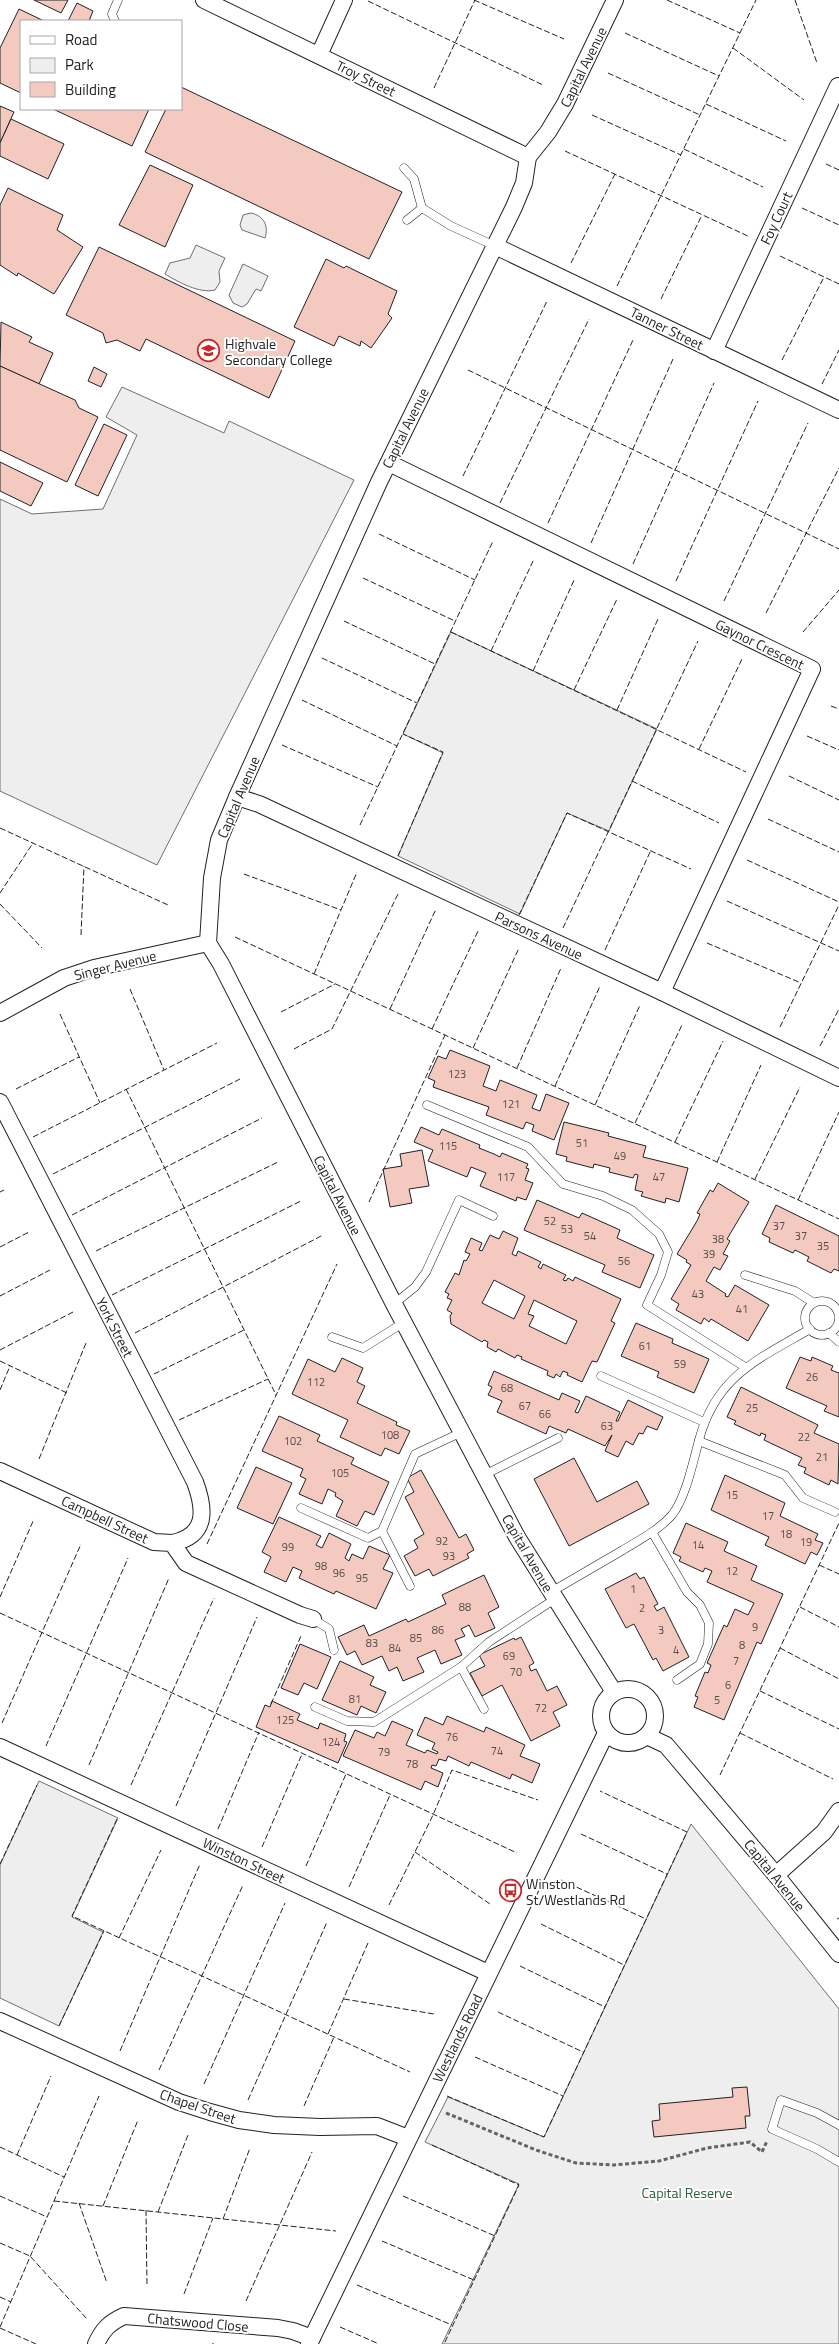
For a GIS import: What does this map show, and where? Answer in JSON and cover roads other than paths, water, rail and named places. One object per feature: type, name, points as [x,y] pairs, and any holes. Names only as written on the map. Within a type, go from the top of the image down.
[{"type":"street","name":"Troy Street","points":[[204,0],[528,157]]},
{"type":"street","points":[[319,55],[344,0]]},
{"type":"street","name":"Capital Avenue","points":[[614,1692],[517,1537],[394,1304],[221,964],[208,943],[212,878],[219,840],[237,797],[388,462],[495,246],[524,183],[528,157],[548,132],[565,104],[615,0]]},
{"type":"street","name":"Foy Court","points":[[714,351],[838,86]]},
{"type":"street","name":"Tanner Street","points":[[495,246],[839,410]]},
{"type":"street","name":"Gaynor Crescent","points":[[388,462],[812,669],[662,992]]},
{"type":"street","name":"Parsons Avenue","points":[[237,797],[277,813],[662,992],[839,1078]]},
{"type":"street","name":"Singer Avenue","points":[[0,1013],[64,978],[94,968],[208,943]]},
{"type":"street","name":"York Street","points":[[0,1102],[195,1482],[202,1502],[202,1516],[198,1527],[190,1536],[182,1541],[172,1543]]},
{"type":"street","name":"Campbell Street","points":[[0,1470],[154,1542],[172,1543]]},
{"type":"street","points":[[172,1543],[186,1563],[300,1615],[313,1619]]},
{"type":"street","points":[[633,1689],[649,1698],[654,1706],[656,1716],[654,1725],[647,1736],[630,1744],[620,1742],[606,1733],[601,1715],[603,1706],[614,1692],[633,1689]]},
{"type":"street","name":"Westlands Road","points":[[311,2341],[606,1733]]},
{"type":"street","name":"Capital Avenue","points":[[647,1736],[666,1745],[776,1875],[839,1954]]},
{"type":"street","name":"Winston Street","points":[[0,1746],[488,1973]]},
{"type":"street","points":[[776,1875],[824,1832],[839,1811]]},
{"type":"street","name":"Chapel Street","points":[[0,2021],[179,2102],[210,2112],[239,2120],[274,2125],[320,2128],[377,2126],[408,2138]]},
{"type":"street","name":"Chatswood Close","points":[[96,2344],[102,2331],[111,2322],[124,2316],[278,2328],[293,2331],[311,2341]]},
{"type":"lane","points":[[115,20],[112,14],[118,0]]},
{"type":"lane","points":[[404,168],[414,179],[422,208],[451,226],[495,246]]},
{"type":"lane","points":[[407,220],[422,208]]},
{"type":"lane","points":[[427,1105],[528,1147],[563,1184],[603,1196],[632,1210],[659,1234],[668,1252],[662,1275],[647,1305],[745,1367]]},
{"type":"lane","points":[[394,1304],[415,1287],[426,1272],[459,1200],[493,1216]]},
{"type":"lane","points":[[745,1275],[795,1291],[814,1303],[827,1302],[838,1311],[837,1325],[828,1333],[817,1334],[810,1329],[805,1317],[806,1311],[814,1303]]},
{"type":"lane","points":[[332,1337],[363,1348],[404,1323]]},
{"type":"lane","points":[[315,1707],[347,1721],[374,1722],[461,1667],[489,1642],[553,1596],[652,1532],[672,1514],[689,1478],[704,1422],[719,1394],[745,1367],[810,1329]]},
{"type":"lane","points":[[828,1333],[839,1342]]},
{"type":"lane","points":[[601,1376],[704,1422]]},
{"type":"lane","points":[[301,1508],[368,1538],[382,1532],[415,1454],[462,1432]]},
{"type":"lane","points":[[484,1475],[558,1438]]},
{"type":"lane","points":[[699,1441],[785,1475],[803,1498],[835,1512]]},
{"type":"lane","points":[[382,1532],[410,1586]]},
{"type":"lane","points":[[652,1532],[687,1592],[700,1605],[709,1623],[708,1644],[700,1664],[677,1680]]},
{"type":"lane","points":[[313,1619],[329,1628],[334,1650]]},
{"type":"lane","points":[[461,1667],[484,1709]]},
{"type":"lane","points":[[839,2124],[817,2113],[781,2100],[772,2129],[817,2149],[839,2162]]},
{"type":"place","name":"Highvale Secondary College","points":[[209,351]]},
{"type":"place","name":"Winston St/Westlands Rd","points":[[510,1891]]},
{"type":"park label","name":"Capital Reserve","points":[[687,2192]]}]
